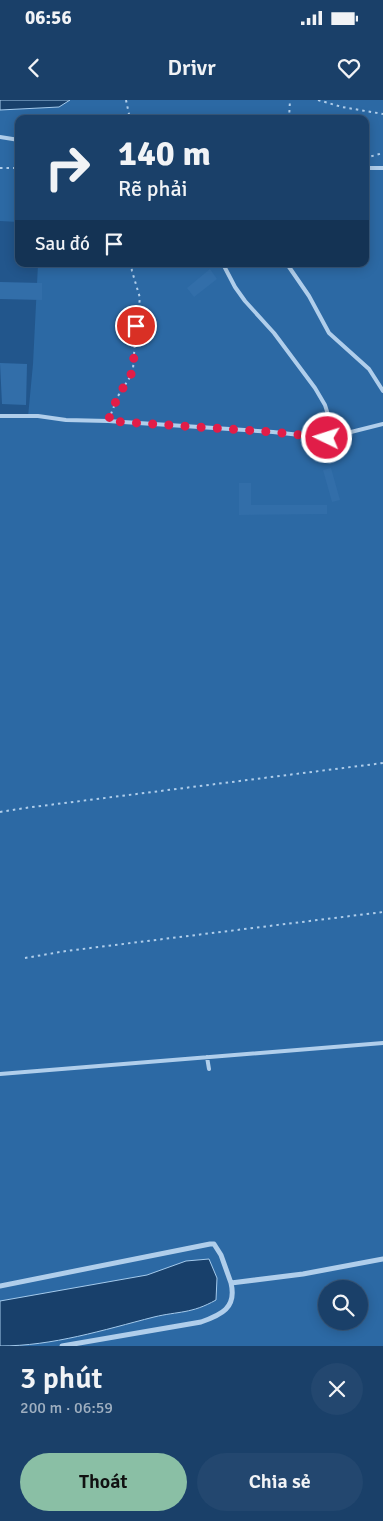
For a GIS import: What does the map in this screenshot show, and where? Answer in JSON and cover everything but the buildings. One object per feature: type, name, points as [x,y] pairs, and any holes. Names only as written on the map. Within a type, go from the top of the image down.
[{"type":"street","points":[[0,1286],[210,1244],[214,1244],[222,1255],[231,1283],[231,1303],[227,1309],[211,1319],[62,1346]]},
{"type":"street","points":[[231,1283],[303,1274],[383,1259]]},
{"type":"lane","points":[[0,137],[15,139]]},
{"type":"lane","points":[[369,168],[383,168]]},
{"type":"lane","points":[[225,267],[245,301],[274,334],[315,388],[325,405],[330,420],[330,430],[327,438]]},
{"type":"lane","points":[[289,267],[309,296],[329,333],[368,369],[383,391]]},
{"type":"lane","points":[[0,416],[38,416],[66,420],[273,432],[327,438],[383,424]]},
{"type":"lane","points":[[0,1074],[383,1043]]},
{"type":"lane","points":[[207,1057],[210,1069]]},
{"type":"path","points":[[126,100],[129,115]]},
{"type":"path","points":[[289,115],[290,100]]},
{"type":"path","points":[[318,100],[342,107],[383,114]]},
{"type":"path","points":[[369,157],[383,153]]},
{"type":"path","points":[[0,168],[15,168]]},
{"type":"path","points":[[108,421],[118,396],[133,369],[140,298],[132,267]]},
{"type":"path","points":[[0,812],[383,763]]},
{"type":"path","points":[[25,958],[66,951],[383,912]]},
{"type":"shaded area","points":[[0,100],[383,100],[383,1346],[0,1346],[0,417],[28,417],[33,364],[38,267],[369,267],[369,115],[15,115],[15,222],[0,221]]},
{"type":"shaded area","points":[[0,100],[70,100],[59,107],[0,110]]},
{"type":"shaded area","points":[[209,1259],[217,1278],[216,1300],[207,1305],[59,1340],[0,1346],[0,1301],[147,1275],[186,1261]]},
{"type":"route","points":[[136,326],[133,369],[118,396],[108,421],[273,432],[327,438]]}]
